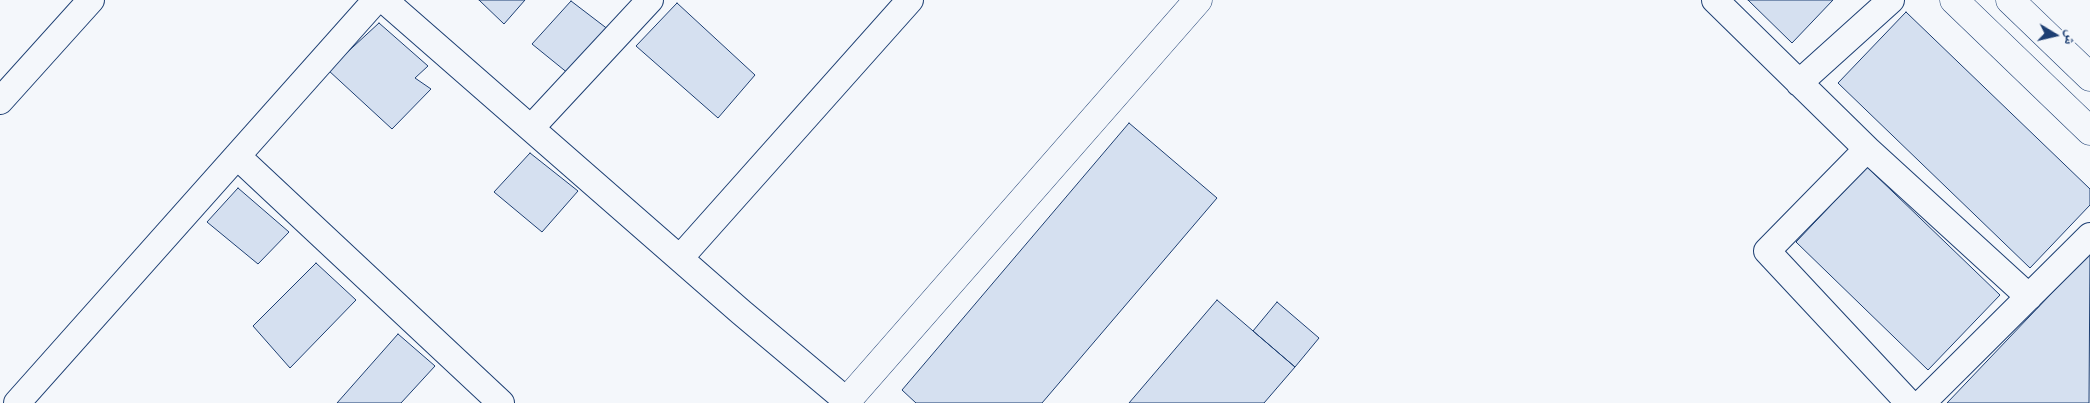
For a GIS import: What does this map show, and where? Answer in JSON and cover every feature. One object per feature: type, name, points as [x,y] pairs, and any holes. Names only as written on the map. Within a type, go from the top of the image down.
[{"type":"street","points":[[0,101],[90,0]]},
{"type":"street","points":[[17,403],[376,0]]},
{"type":"street","points":[[384,0],[846,402],[1198,0]]},
{"type":"street","points":[[531,128],[650,0]]},
{"type":"street","points":[[680,258],[910,0]]},
{"type":"street","points":[[1715,0],[1867,149],[2029,297]]},
{"type":"street","points":[[1799,83],[1890,0]]},
{"type":"street","points":[[1954,0],[2090,131]]},
{"type":"street","points":[[2010,0],[2090,77]]},
{"type":"street","points":[[1867,149],[1767,250],[1909,403]]},
{"type":"street","points":[[237,156],[502,403]]},
{"type":"street","points":[[1922,403],[2090,236]]},
{"type":"building","points":[[479,0],[525,0],[504,24]]},
{"type":"building","points":[[1748,0],[1833,0],[1792,43]]},
{"type":"building","points":[[571,1],[609,30],[569,74],[532,44]]},
{"type":"building","points":[[677,3],[755,75],[718,118],[636,46]]},
{"type":"building","points":[[1906,12],[2090,189],[2090,205],[2030,268],[1838,83]]},
{"type":"building","points":[[379,23],[428,66],[415,78],[431,89],[392,129],[328,70]]},
{"type":"building","points":[[1129,123],[1217,198],[1042,403],[916,403],[902,390]]},
{"type":"building","points":[[530,153],[578,191],[542,232],[494,192]]},
{"type":"building","points":[[1867,167],[2000,295],[1928,370],[1796,242]]},
{"type":"building","points":[[238,188],[289,232],[258,264],[207,222]]},
{"type":"building","points":[[2090,253],[2089,403],[1947,403]]},
{"type":"building","points":[[316,263],[356,300],[290,368],[253,326]]},
{"type":"building","points":[[1217,300],[1295,367],[1264,403],[1129,403]]},
{"type":"building","points":[[1277,302],[1319,338],[1295,367],[1253,331]]},
{"type":"building","points":[[398,334],[435,366],[401,403],[337,403]]}]
